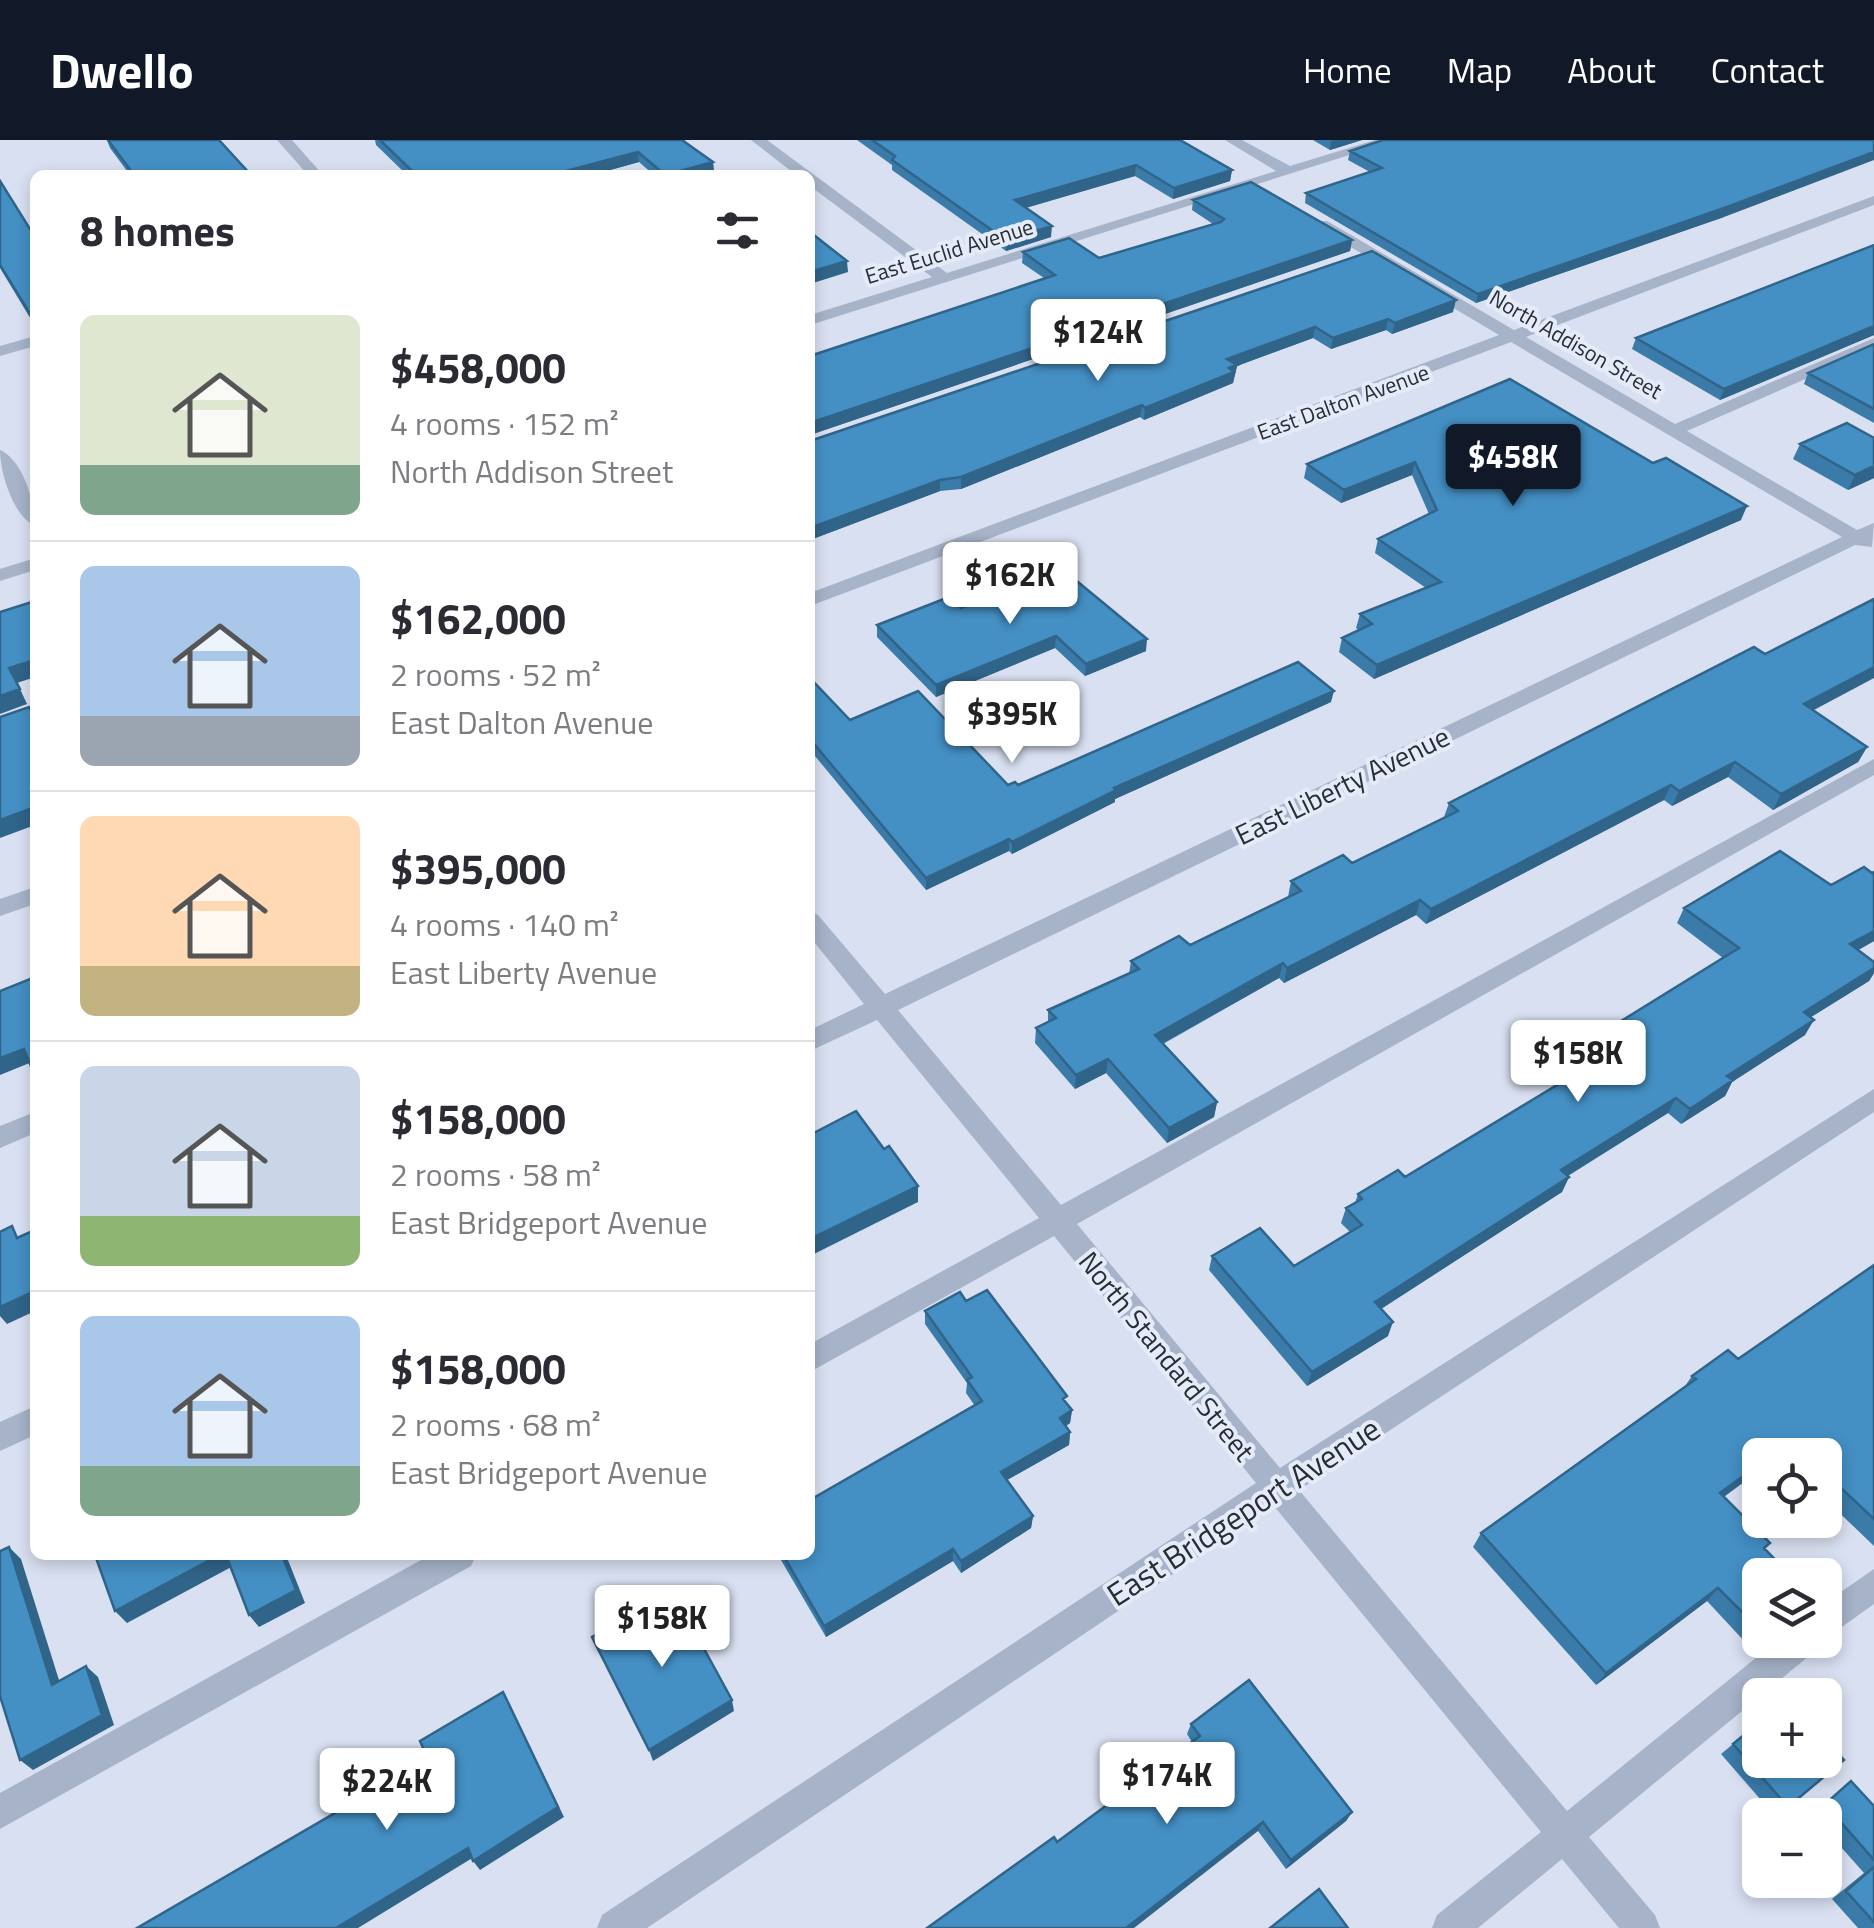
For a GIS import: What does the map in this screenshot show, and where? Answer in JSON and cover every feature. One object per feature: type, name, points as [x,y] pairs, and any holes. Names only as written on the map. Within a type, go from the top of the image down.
[{"type":"street","points":[[284,140],[311,170]]},
{"type":"street","points":[[758,140],[799,170]]},
{"type":"street","points":[[1232,140],[1288,172]]},
{"type":"street","name":"East Euclid Avenue","points":[[815,318],[1390,140]]},
{"type":"street","points":[[815,182],[944,278]]},
{"type":"street","points":[[1253,183],[1270,193]]},
{"type":"street","name":"East Dalton Avenue","points":[[815,598],[1516,338],[1874,200]]},
{"type":"street","name":"North Addison Street","points":[[1304,213],[1673,430],[1868,539]]},
{"type":"street","points":[[1352,260],[1371,253]]},
{"type":"street","points":[[0,350],[30,342]]},
{"type":"street","points":[[1673,430],[1874,343]]},
{"type":"street","points":[[0,455],[30,511]]},
{"type":"street","name":"East Liberty Avenue","points":[[815,1039],[1868,539]]},
{"type":"street","points":[[0,575],[30,566]]},
{"type":"street","points":[[0,724],[30,714]]},
{"type":"street","points":[[815,1357],[1874,766]]},
{"type":"street","points":[[0,908],[30,897]]},
{"type":"street","name":"North Standard Street","points":[[815,926],[1642,1928]]},
{"type":"street","name":"East Bridgeport Avenue","points":[[615,1928],[1275,1488],[1874,1099]]},
{"type":"street","points":[[0,1137],[30,1124]]},
{"type":"street","points":[[0,1437],[30,1422]]},
{"type":"street","points":[[0,1812],[451,1560]]},
{"type":"street","points":[[1842,1609],[1874,1584]]},
{"type":"street","points":[[1450,1928],[1782,1658]]},
{"type":"building","points":[[108,140],[219,140],[246,170],[130,170]]},
{"type":"building","points":[[380,140],[682,140],[713,162],[683,170],[659,170],[638,152],[570,170],[411,170]]},
{"type":"building","points":[[872,140],[1180,140],[1232,170],[1174,188],[1136,165],[1015,200],[1052,226],[1006,240],[892,160],[895,156]]},
{"type":"building","points":[[1383,140],[1874,140],[1874,152],[1478,294],[1306,193],[1382,168],[1350,151]]},
{"type":"building","points":[[0,181],[30,229],[30,314],[0,265]]},
{"type":"building","points":[[1251,182],[1352,240],[815,421],[815,354],[1055,275],[1023,252],[1069,238],[1099,258],[1224,219],[1193,200]]},
{"type":"building","points":[[815,236],[847,261],[815,271]]},
{"type":"building","points":[[1874,245],[1874,326],[1724,389],[1636,338]]},
{"type":"building","points":[[1372,251],[1456,300],[1395,323],[1388,319],[1333,338],[1315,327],[1227,359],[1237,365],[1229,368],[1234,372],[1145,408],[1142,405],[961,477],[940,480],[815,526],[815,439]]},
{"type":"building","points":[[1874,344],[1874,409],[1808,373]]},
{"type":"building","points":[[1510,379],[1653,463],[1666,458],[1747,506],[1377,665],[1342,638],[1372,624],[1360,614],[1441,582],[1378,539],[1437,510],[1415,462],[1344,490],[1307,464]]},
{"type":"building","points":[[1847,423],[1874,438],[1874,466],[1855,475],[1800,444]]},
{"type":"building","points":[[1061,568],[1147,639],[1086,664],[1056,636],[936,685],[877,625],[949,597],[961,608]]},
{"type":"building","points":[[1874,599],[1874,667],[1804,704],[1867,747],[1781,794],[1735,762],[1679,791],[1671,785],[1431,909],[1420,900],[1287,968],[1283,963],[1155,1035],[1217,1102],[1169,1128],[1108,1059],[1076,1075],[1036,1028],[1056,1018],[1048,1010],[1139,969],[1131,961],[1179,936],[1190,945],[1301,891],[1291,881],[1343,855],[1352,863],[1458,811],[1449,803],[1754,647],[1765,654]]},
{"type":"building","points":[[30,603],[30,662],[9,668],[20,689],[0,696],[0,612]]},
{"type":"building","points":[[1298,662],[1334,691],[1114,788],[1012,842],[1009,839],[926,878],[815,745],[815,683],[850,720],[918,691],[1008,785],[1018,785]]},
{"type":"building","points":[[30,709],[30,809],[0,820],[0,717]]},
{"type":"building","points":[[1780,851],[1831,885],[1864,867],[1874,872],[1874,931],[1850,944],[1874,962],[1874,968],[1804,1012],[1814,1020],[1727,1076],[1733,1080],[1690,1109],[1676,1098],[1561,1170],[1569,1177],[1375,1302],[1393,1322],[1312,1372],[1212,1256],[1260,1228],[1294,1266],[1362,1225],[1346,1208],[1362,1199],[1358,1194],[1398,1170],[1405,1177],[1618,1048],[1611,1043],[1628,1033],[1618,1023],[1739,948],[1684,908]]},
{"type":"building","points":[[30,979],[30,1064],[24,1049],[0,1058],[0,991]]},
{"type":"building","points":[[856,1111],[884,1149],[889,1146],[918,1186],[815,1237],[815,1132]]},
{"type":"building","points":[[12,1226],[17,1238],[30,1232],[30,1293],[0,1307],[0,1232]]},
{"type":"building","points":[[1874,1265],[1874,1519],[1842,1489],[1842,1438],[1742,1438],[1742,1477],[1720,1493],[1742,1515],[1742,1538],[1765,1538],[1770,1543],[1764,1548],[1774,1558],[1742,1558],[1742,1612],[1718,1588],[1606,1673],[1481,1533],[1696,1379],[1692,1376],[1728,1350],[1738,1359]]},
{"type":"building","points":[[987,1290],[1067,1396],[1063,1399],[1072,1410],[1060,1418],[1070,1432],[1001,1472],[1033,1516],[961,1561],[953,1549],[824,1626],[786,1560],[815,1560],[815,1497],[982,1401],[967,1380],[972,1377],[925,1311],[960,1292],[966,1301]]},
{"type":"building","points":[[9,1547],[52,1685],[86,1666],[102,1715],[20,1760],[0,1696],[0,1551]]},
{"type":"building","points":[[97,1560],[210,1560],[115,1611]]},
{"type":"building","points":[[228,1560],[284,1560],[296,1590],[249,1615]]},
{"type":"building","points":[[673,1592],[732,1700],[649,1750],[592,1637]]},
{"type":"building","points":[[1249,1680],[1352,1812],[1291,1860],[1263,1822],[1126,1928],[927,1928],[1054,1837],[1057,1842],[1200,1736],[1191,1724]]},
{"type":"building","points":[[503,1692],[558,1807],[473,1861],[468,1848],[336,1928],[137,1928],[428,1759],[420,1741]]},
{"type":"building","points":[[1742,1737],[1742,1754],[1733,1744]]},
{"type":"building","points":[[1763,1778],[1823,1778],[1799,1798],[1780,1798]]},
{"type":"building","points":[[1851,1781],[1874,1806],[1874,1860],[1842,1823],[1842,1798],[1832,1798]]},
{"type":"building","points":[[1874,1867],[1874,1922],[1846,1891]]},
{"type":"building","points":[[1319,1889],[1348,1928],[1270,1928]]}]
